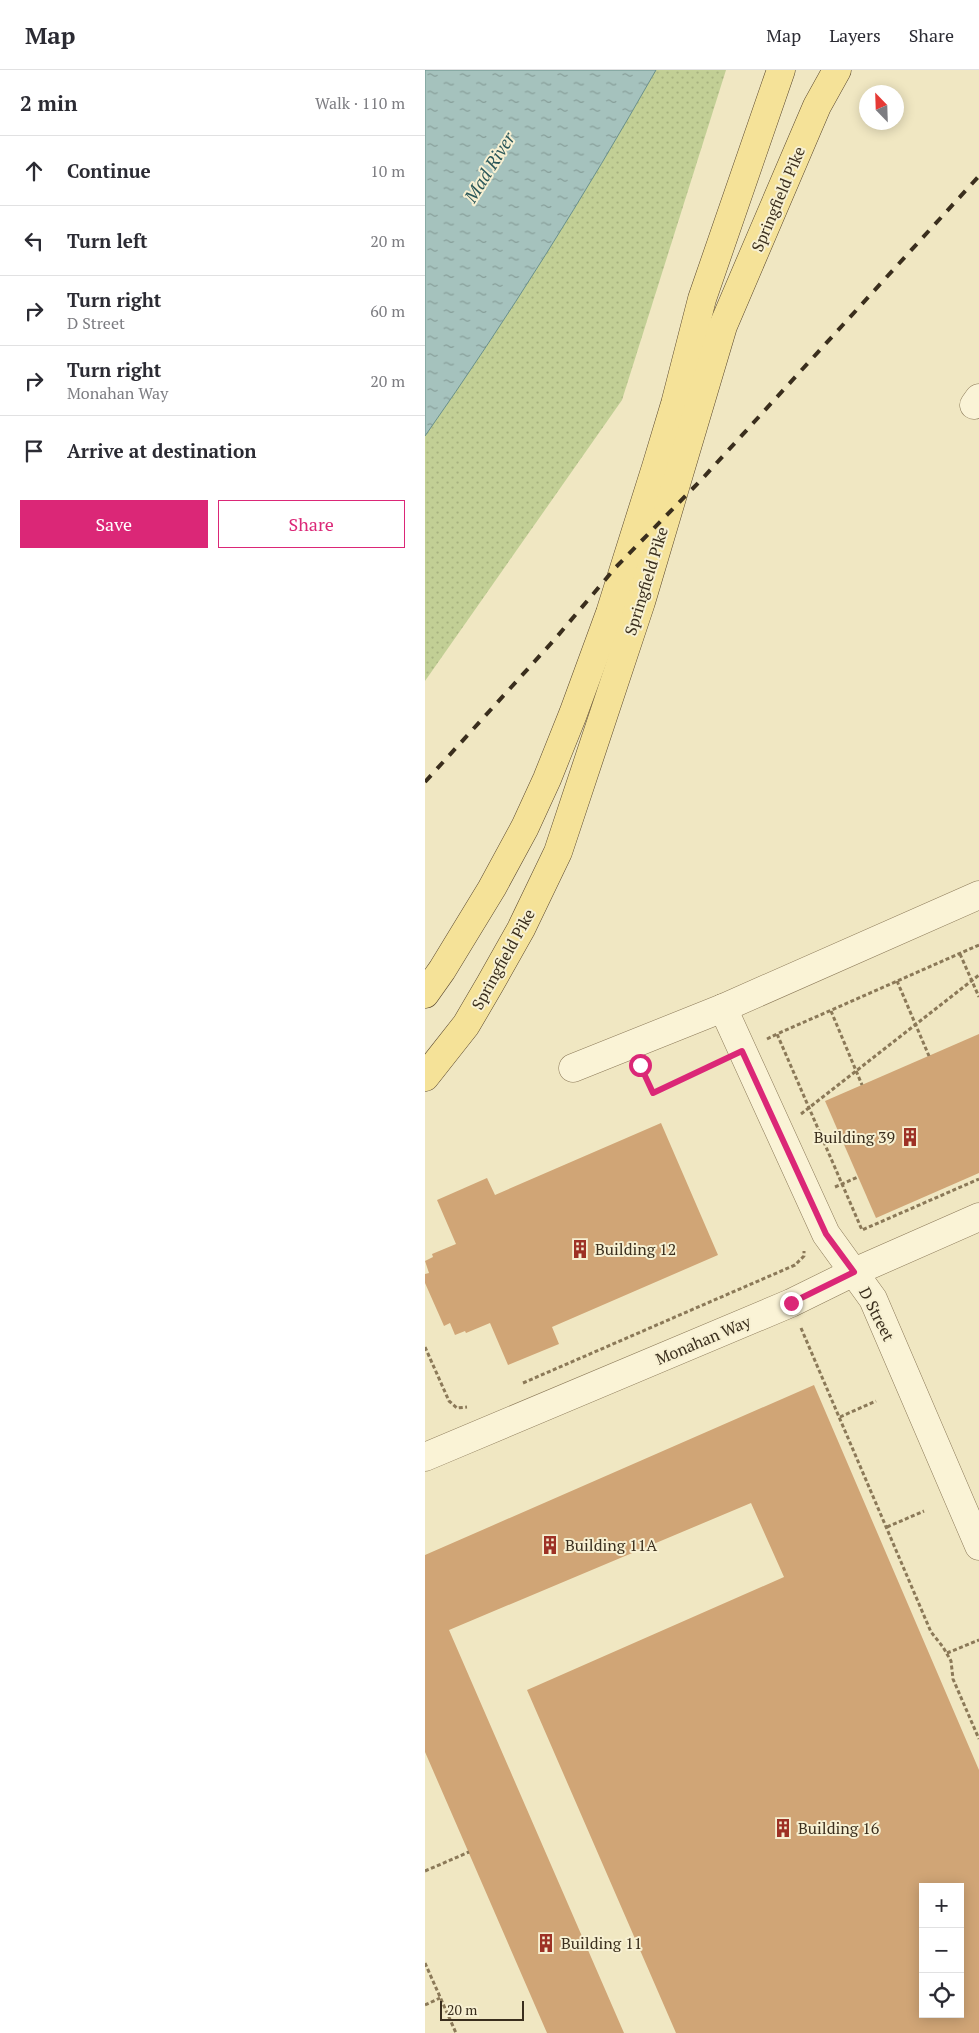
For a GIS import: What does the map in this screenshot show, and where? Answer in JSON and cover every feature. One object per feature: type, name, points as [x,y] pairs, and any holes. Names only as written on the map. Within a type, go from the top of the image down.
[{"type":"main road","name":"Springfield Pike","points":[[425,994],[443,970],[525,827],[547,780],[573,714],[610,613],[653,476],[675,404],[702,299],[781,70]]},
{"type":"main road","name":"Springfield Pike","points":[[425,1077],[466,1025],[521,929],[558,852],[641,602],[723,326],[817,106],[837,70]]},
{"type":"street","points":[[573,1068],[723,1008],[979,895]]},
{"type":"street","name":"D Street","points":[[723,1008],[826,1234],[873,1299],[979,1546]]},
{"type":"street","name":"Monahan Way","points":[[425,1457],[791,1303],[854,1272],[979,1217]]},
{"type":"path","points":[[640,1065],[653,1093],[777,1034],[979,945]]},
{"type":"path","points":[[960,954],[979,997]]},
{"type":"path","points":[[779,1131],[979,975]]},
{"type":"path","points":[[897,981],[929,1056]]},
{"type":"path","points":[[831,1010],[862,1085]]},
{"type":"path","points":[[777,1034],[862,1230],[979,1179]]},
{"type":"path","points":[[519,1385],[795,1265],[804,1256],[805,1249]]},
{"type":"path","points":[[801,1326],[931,1632],[951,1661],[953,1679],[979,1739]]},
{"type":"path","points":[[425,1347],[449,1401],[457,1408],[465,1408],[474,1404]]},
{"type":"path","points":[[840,1417],[876,1401]]},
{"type":"path","points":[[887,1527],[924,1511]]},
{"type":"path","points":[[947,1654],[979,1640]]},
{"type":"path","points":[[425,1871],[469,1852]]},
{"type":"path","points":[[425,1963],[456,2033]]},
{"type":"path","points":[[425,2005],[440,1998]]},
{"type":"green space","points":[[425,70],[726,70],[622,400],[425,681]]},
{"type":"water","name":"Mad River","points":[[425,70],[656,70],[545,256],[425,436]]},
{"type":"building","name":"Building 39","points":[[979,1034],[979,1173],[876,1218],[825,1101]]},
{"type":"building","name":"Building 12","points":[[661,1123],[718,1255],[552,1327],[559,1344],[508,1365],[490,1323],[466,1333],[465,1331],[455,1335],[450,1323],[444,1326],[425,1283],[425,1274],[429,1273],[425,1261],[433,1257],[432,1254],[456,1244],[437,1200],[487,1178],[495,1195]]},
{"type":"building","name":"Building 16","points":[[814,1385],[979,1770],[979,2033],[676,2033],[527,1690],[784,1577],[751,1503],[449,1630],[624,2033],[547,2033],[425,1752],[425,1555]]},
{"type":"railway","points":[[425,782],[555,639],[616,567],[702,479],[979,176]]},
{"type":"place","name":"Building 39","points":[[910,1137]]},
{"type":"place","name":"Building 12","points":[[580,1249]]},
{"type":"place","name":"Building 11A","points":[[550,1545]]},
{"type":"place","name":"Building 16","points":[[783,1828]]},
{"type":"place","name":"Building 11","points":[[546,1943]]},
{"type":"route","points":[[640,1065],[653,1093],[742,1051],[826,1234],[854,1272],[791,1303]]}]
